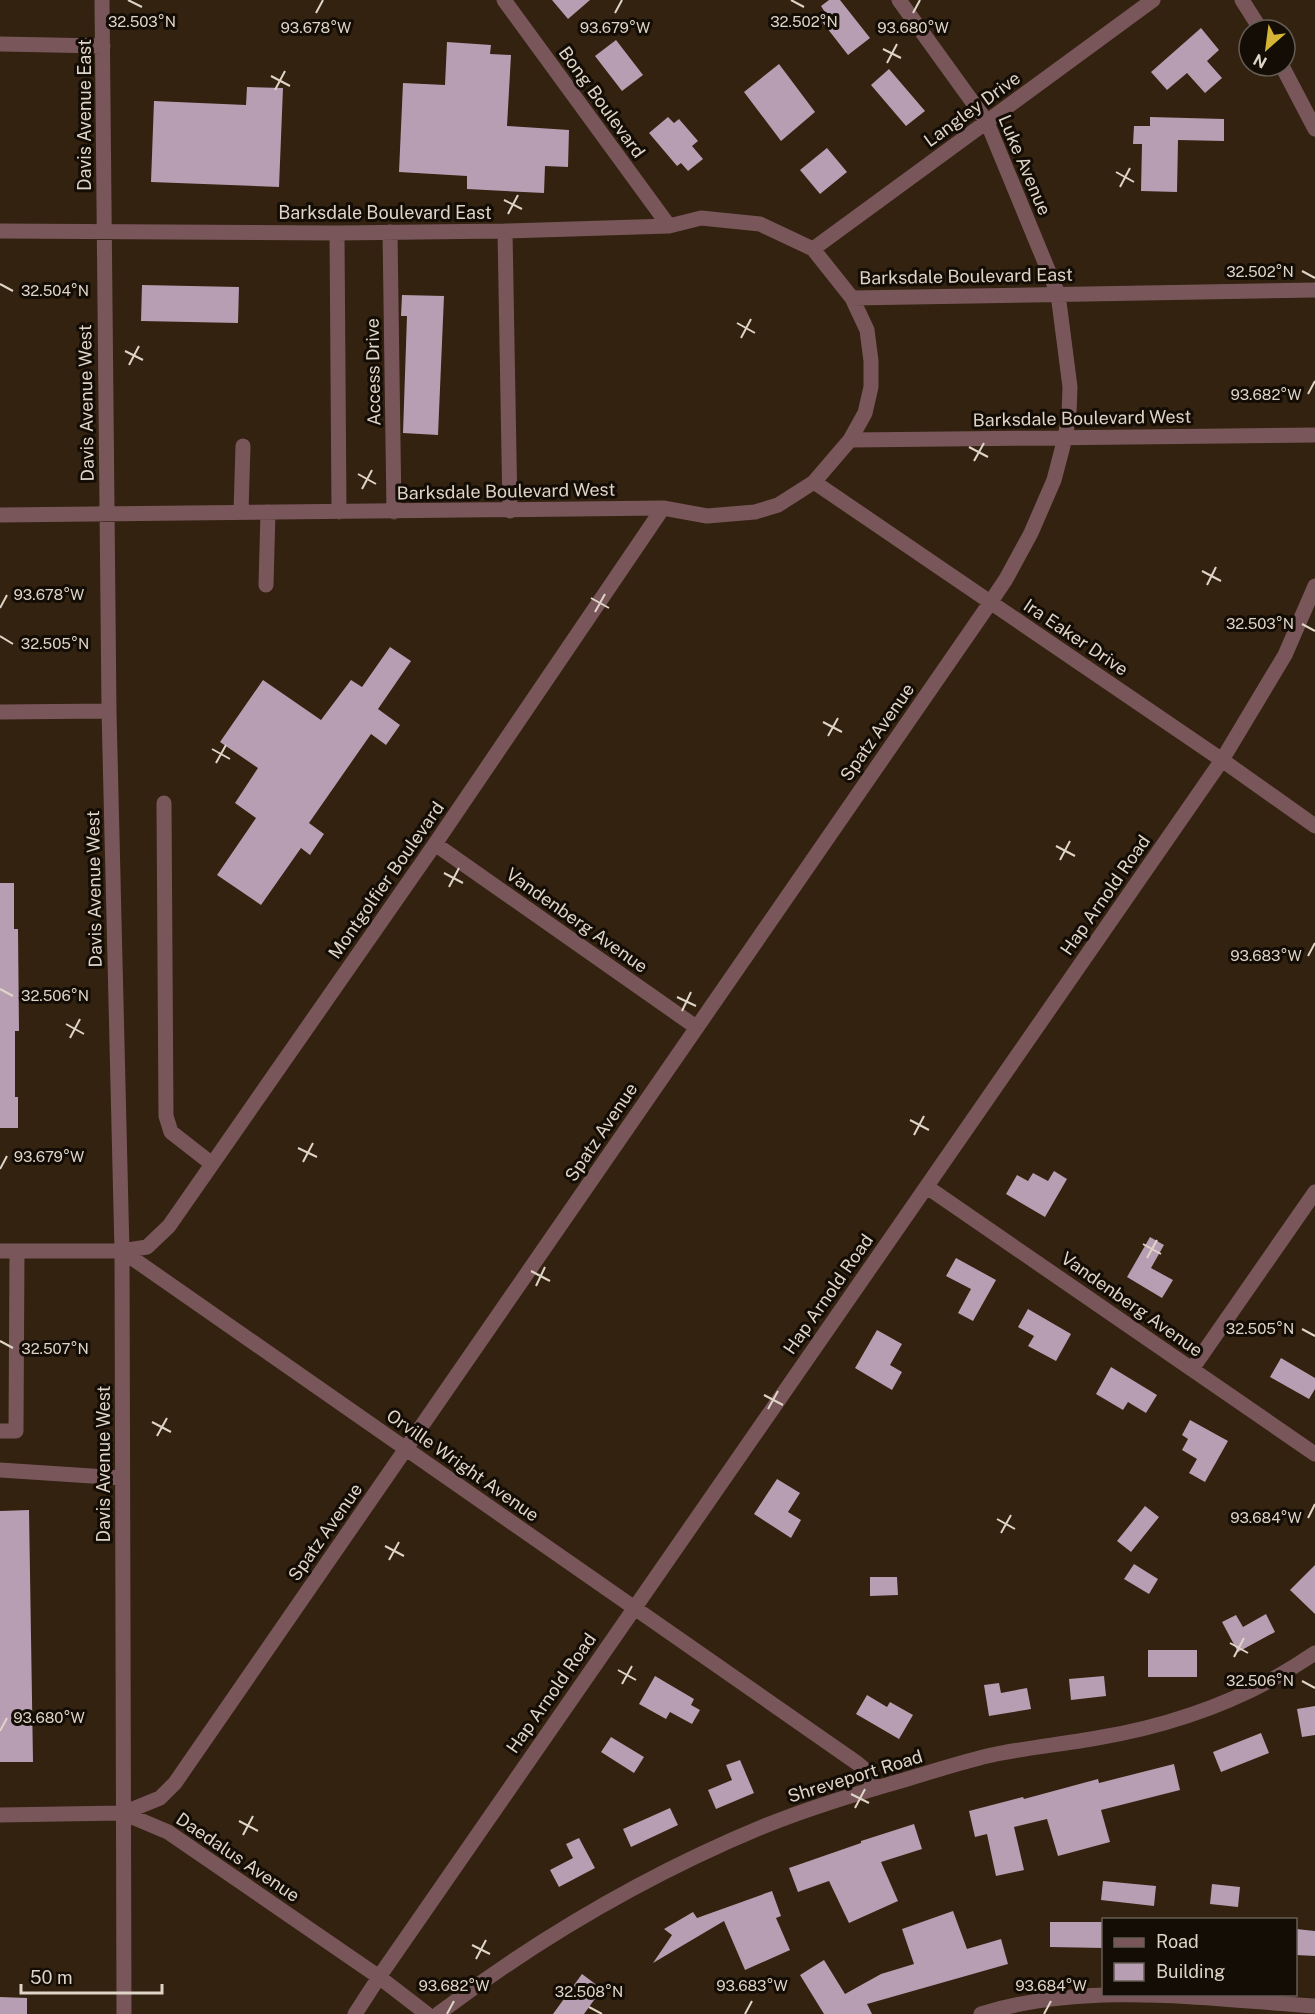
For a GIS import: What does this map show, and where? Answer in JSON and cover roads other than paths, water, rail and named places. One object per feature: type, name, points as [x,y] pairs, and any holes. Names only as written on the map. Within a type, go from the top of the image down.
[{"type":"street","name":"Davis Avenue East","points":[[102,0],[104,231]]},
{"type":"street","name":"Bong Boulevard","points":[[504,0],[669,226]]},
{"type":"street","name":"Luke Avenue","points":[[899,0],[987,122],[1058,294]]},
{"type":"street","name":"Langley Drive","points":[[813,249],[1153,0]]},
{"type":"street","points":[[1242,0],[1253,18]]},
{"type":"street","points":[[0,44],[103,46]]},
{"type":"street","points":[[1288,78],[1315,129]]},
{"type":"street","name":"Barksdale Boulevard East","points":[[0,231],[337,233],[505,231],[669,226],[701,218],[760,224],[813,249],[852,298],[1315,290]]},
{"type":"street","name":"Davis Avenue West","points":[[104,231],[109,711],[122,1251],[124,2014]]},
{"type":"street","points":[[505,231],[510,511]]},
{"type":"street","name":"Access Drive","points":[[390,232],[394,512]]},
{"type":"street","name":"Access Drive","points":[[337,233],[339,512]]},
{"type":"street","points":[[1058,294],[1070,387],[1065,438]]},
{"type":"street","points":[[847,444],[865,413],[871,387],[871,361],[867,330],[852,298]]},
{"type":"street","name":"Barksdale Boulevard West","points":[[0,515],[663,508],[707,516],[755,512],[778,505],[814,482],[847,444],[1065,438],[1315,435]]},
{"type":"street","name":"Spatz Avenue","points":[[123,1813],[160,1798],[175,1783],[990,603],[1031,533],[1054,480],[1065,438]]},
{"type":"street","points":[[241,512],[243,446]]},
{"type":"street","name":"Ira Eaker Drive","points":[[814,482],[1315,826]]},
{"type":"street","name":"Montgolfier Boulevard","points":[[122,1251],[147,1247],[169,1226],[435,844],[663,508]]},
{"type":"street","points":[[266,585],[268,512]]},
{"type":"street","name":"Hap Arnold Road","points":[[355,2014],[633,1608],[1222,760],[1285,655],[1315,586]]},
{"type":"street","points":[[0,712],[109,711]]},
{"type":"street","points":[[164,803],[166,1116],[171,1132],[212,1164]]},
{"type":"street","name":"Vandenberg Avenue","points":[[435,844],[696,1027]]},
{"type":"street","name":"Vandenberg Avenue","points":[[927,1186],[1315,1454]]},
{"type":"street","points":[[1192,1369],[1315,1192]]},
{"type":"street","points":[[0,1251],[122,1251]]},
{"type":"street","points":[[0,1431],[16,1431],[17,1251]]},
{"type":"street","name":"Orville Wright Avenue","points":[[122,1251],[857,1763],[868,1772],[874,1789]]},
{"type":"street","points":[[0,1470],[122,1478]]},
{"type":"street","name":"Shreveport Road","points":[[438,2014],[485,1978],[638,1885],[697,1855],[768,1825],[818,1806],[985,1757],[1121,1733],[1210,1710],[1297,1666],[1315,1653]]},
{"type":"street","name":"Daedalus Avenue","points":[[0,1815],[123,1813],[168,1832],[379,1977],[427,2014]]},
{"type":"street","points":[[981,2014],[1028,2002],[1110,1996]]},
{"type":"street","points":[[1141,1996],[1315,2006]]}]
